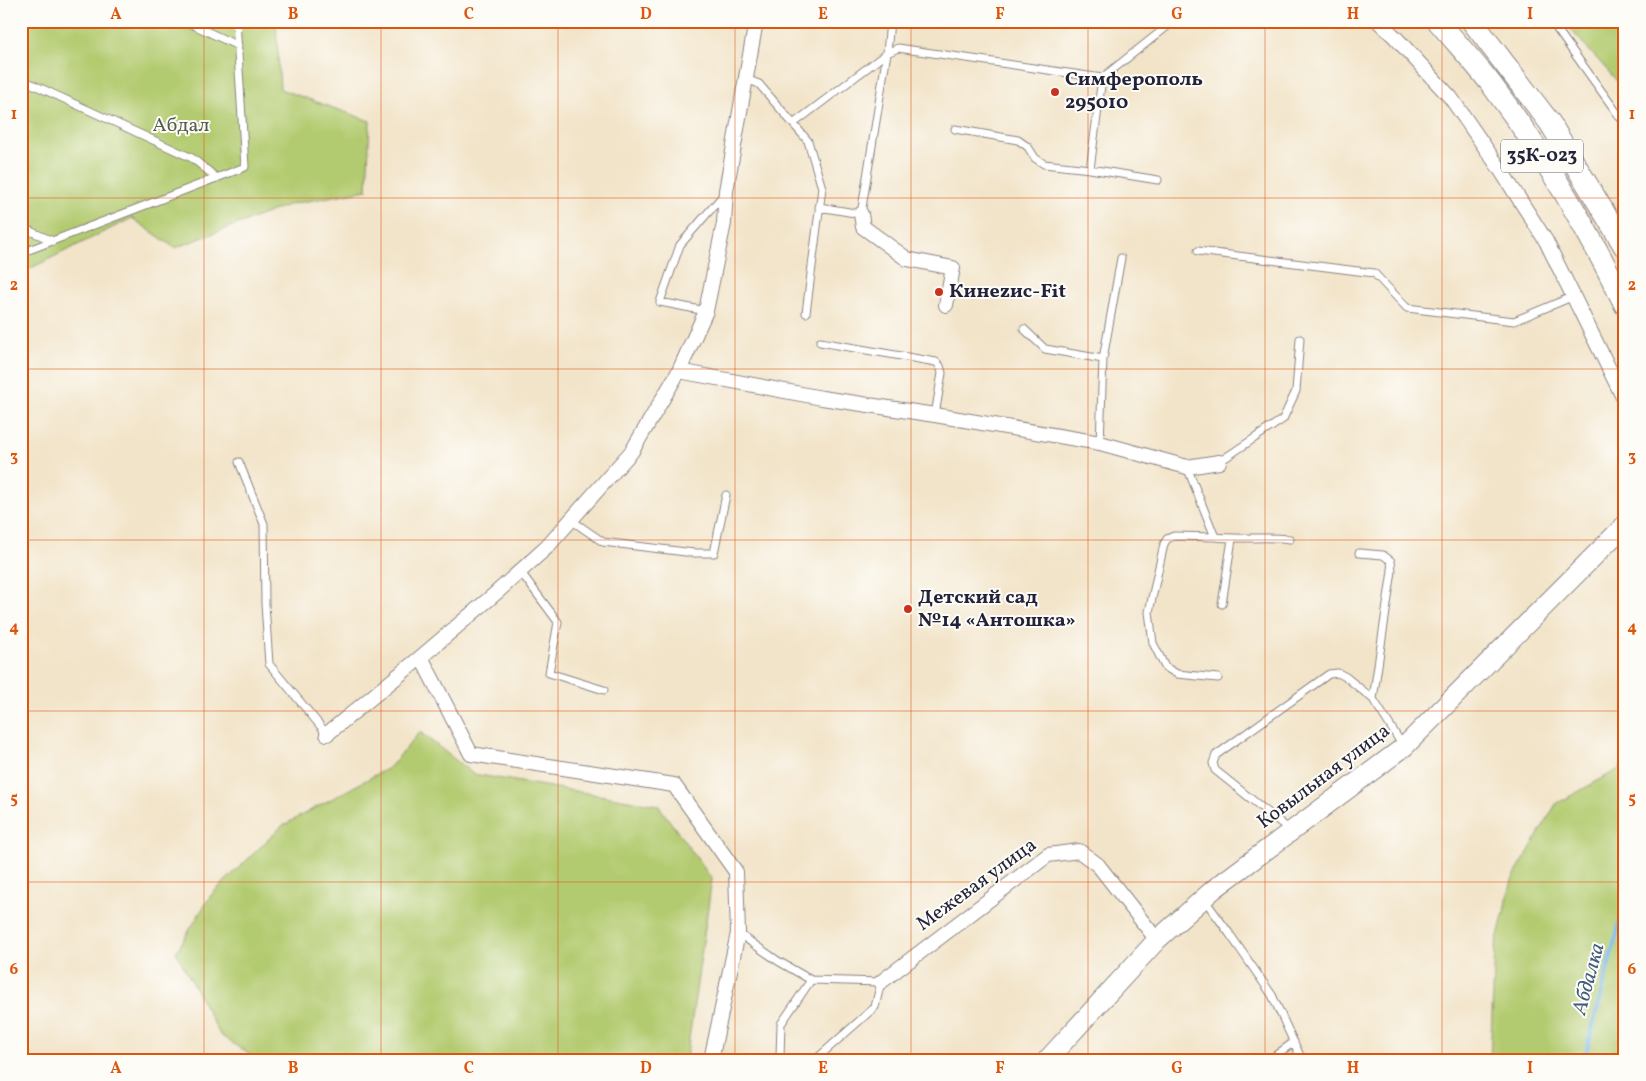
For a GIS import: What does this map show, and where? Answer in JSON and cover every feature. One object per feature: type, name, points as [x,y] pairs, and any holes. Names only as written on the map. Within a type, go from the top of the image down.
[{"type":"main road","name":"35К-023","points":[[1438,21],[1493,87],[1551,169],[1608,270],[1625,305]]},
{"type":"main road","name":"35К-023","points":[[1472,21],[1550,123],[1625,247]]},
{"type":"street","points":[[327,734],[421,657],[547,547],[632,451],[679,370],[706,311],[724,222],[726,191],[756,21]]},
{"type":"street","points":[[1378,21],[1451,98],[1500,169],[1546,241],[1625,401]]},
{"type":"street","points":[[861,214],[862,227],[907,259],[953,268],[946,305]]},
{"type":"street","points":[[679,370],[822,398],[1100,443],[1187,467],[1219,462]]},
{"type":"street","name":"Ковыльная улица","points":[[1047,1060],[1157,940],[1214,889],[1404,747],[1625,525]]},
{"type":"street","points":[[421,657],[471,754],[674,785],[736,872],[738,933],[711,1060]]},
{"type":"street","name":"Межевая улица","points":[[881,982],[1048,855],[1079,852],[1098,865],[1157,940]]},
{"type":"lane","points":[[185,21],[238,46]]},
{"type":"lane","points":[[21,253],[245,167],[236,21]]},
{"type":"lane","points":[[819,207],[861,214],[887,54],[890,21]]},
{"type":"lane","points":[[1090,170],[1102,78],[1174,21]]},
{"type":"lane","points":[[1550,21],[1625,124]]},
{"type":"lane","points":[[793,124],[887,54],[898,48],[1102,78]]},
{"type":"lane","points":[[21,79],[192,158],[217,178]]},
{"type":"lane","points":[[746,79],[759,84],[808,141],[822,188],[806,313]]},
{"type":"lane","points":[[955,129],[1018,140],[1028,147],[1034,158],[1044,164],[1158,180]]},
{"type":"lane","points":[[706,311],[660,302],[680,245],[726,191]]},
{"type":"lane","points":[[21,227],[52,241]]},
{"type":"lane","points":[[1198,251],[1374,273],[1407,308],[1504,320],[1514,321],[1574,296]]},
{"type":"lane","points":[[1100,443],[1103,359],[1121,258]]},
{"type":"lane","points":[[1024,329],[1045,349],[1103,359]]},
{"type":"lane","points":[[1219,462],[1283,419],[1296,391],[1300,339]]},
{"type":"lane","points":[[820,342],[936,362],[940,366],[942,373],[935,415]]},
{"type":"lane","points":[[239,462],[264,524],[265,604],[269,664],[327,734]]},
{"type":"lane","points":[[1187,467],[1216,537]]},
{"type":"lane","points":[[571,520],[603,542],[694,553],[714,553],[726,495]]},
{"type":"lane","points":[[1218,678],[1177,674],[1165,667],[1153,643],[1149,612],[1164,544],[1167,539],[1174,536],[1232,539],[1272,537],[1290,539]]},
{"type":"lane","points":[[1222,604],[1232,539]]},
{"type":"lane","points":[[1358,553],[1383,556],[1391,561],[1392,571],[1374,699]]},
{"type":"lane","points":[[520,571],[558,622],[549,673],[604,690]]},
{"type":"lane","points":[[1292,831],[1215,770],[1212,763],[1216,755],[1329,674],[1338,673],[1374,699],[1404,747]]},
{"type":"lane","points":[[1204,899],[1272,995],[1302,1060]]},
{"type":"lane","points":[[738,933],[778,961],[811,980],[881,982],[876,1007],[815,1060]]},
{"type":"lane","points":[[783,1060],[780,1058],[781,1024],[811,980]]},
{"type":"lane","points":[[1269,1060],[1294,1042]]},
{"type":"green space","name":"Абдал","points":[[21,21],[276,21],[280,89],[370,121],[367,190],[291,204],[175,248],[132,218],[21,273]]},
{"type":"green space","points":[[1563,21],[1625,21],[1625,90]]},
{"type":"green space","points":[[420,732],[473,774],[658,805],[712,879],[686,1060],[258,1060],[220,1035],[176,952],[211,895],[282,826],[390,767]]},
{"type":"green space","points":[[1625,760],[1625,1060],[1490,1060],[1495,948],[1512,880],[1556,804],[1619,769]]},
{"type":"waterway","name":"Абдалка","points":[[1584,1060],[1625,907]]},
{"type":"place","name":"Симферополь 295010","points":[[1055,92]]},
{"type":"place","name":"Кинеzис-Fit","points":[[939,292]]},
{"type":"place","name":"Детский сад №14 «Антошка»","points":[[908,609]]}]
